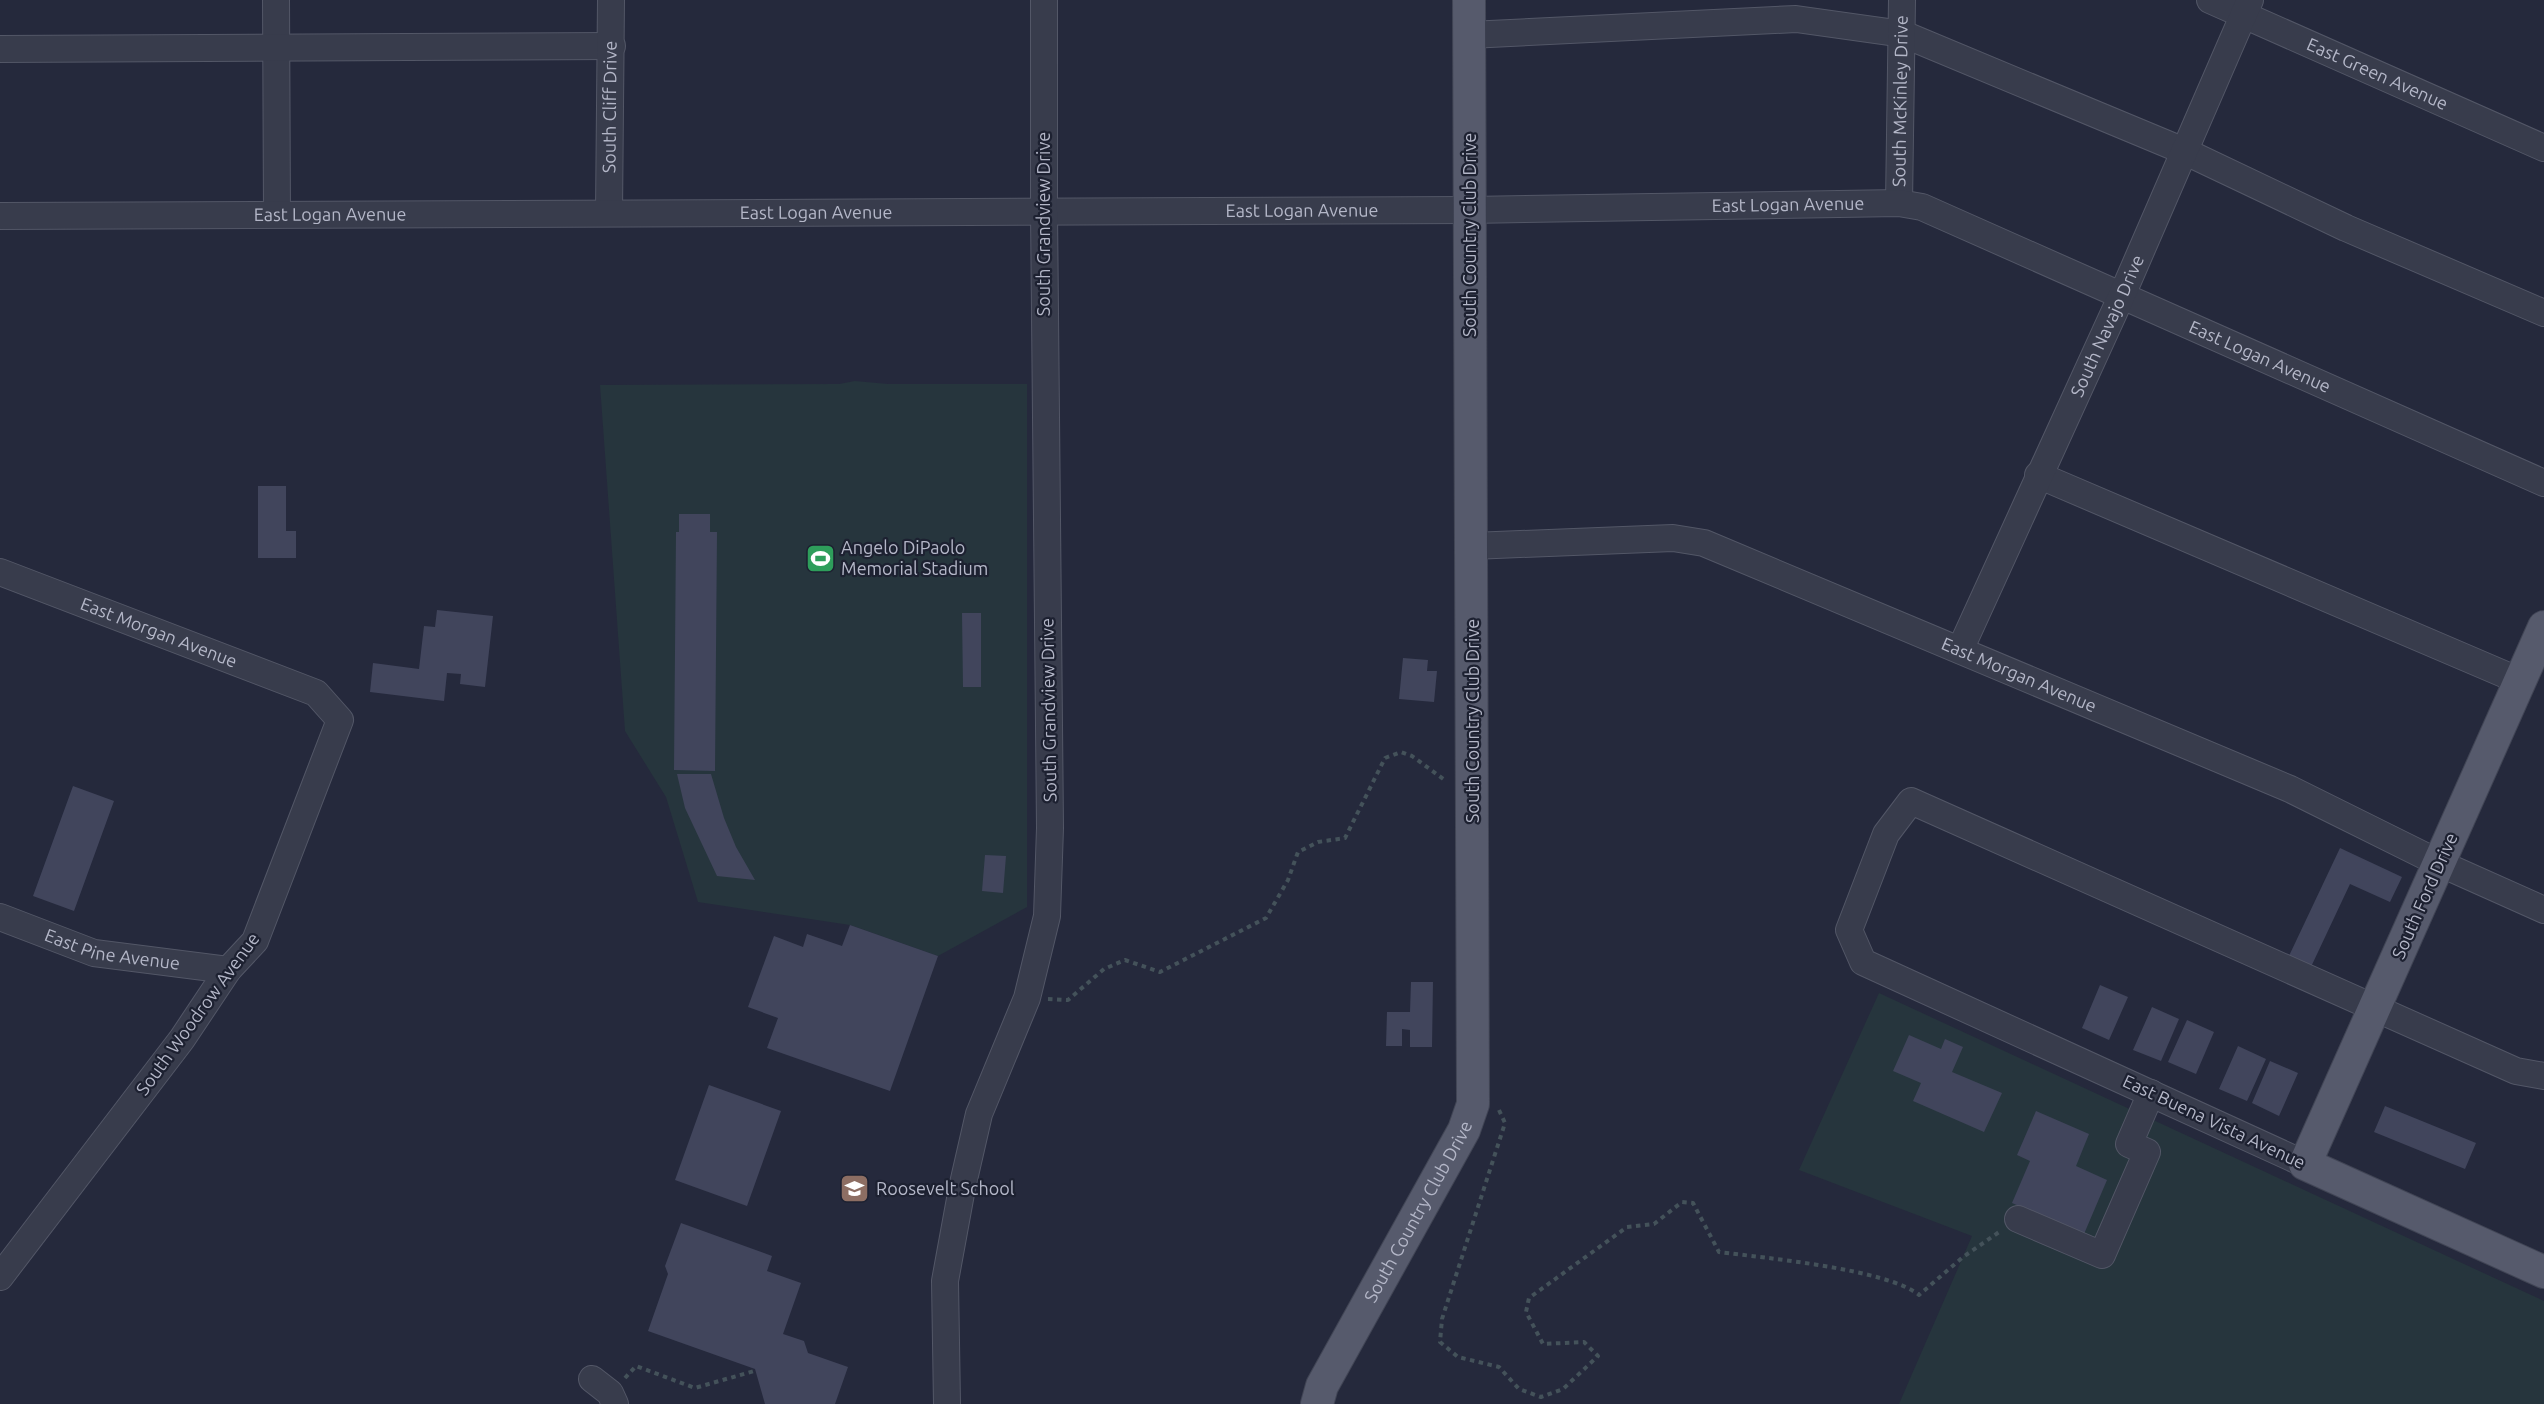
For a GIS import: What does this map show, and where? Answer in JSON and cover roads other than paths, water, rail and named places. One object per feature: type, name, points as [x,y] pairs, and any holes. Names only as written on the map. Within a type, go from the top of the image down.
[{"type":"main road","name":"South Country Club Drive","points":[[1317,1404],[1322,1386],[1464,1130],[1473,1104],[1469,0]]},
{"type":"main road","name":"South Ford Drive","points":[[2305,1164],[2544,627]]},
{"type":"main road","name":"East Buena Vista Avenue","points":[[2305,1164],[2544,1272]]},
{"type":"street","points":[[276,0],[277,214]]},
{"type":"street","name":"South Cliff Drive","points":[[609,213],[611,0]]},
{"type":"street","name":"South Grandview Drive","points":[[947,1404],[945,1281],[962,1188],[979,1114],[1027,999],[1047,916],[1050,828],[1044,0]]},
{"type":"street","name":"South McKinley Drive","points":[[1899,203],[1902,0]]},
{"type":"street","name":"East Green Avenue","points":[[2210,0],[2246,7],[2544,148]]},
{"type":"street","name":"South Navajo Drive","points":[[1960,650],[2122,295],[2246,7]]},
{"type":"street","points":[[1469,35],[1796,19],[1902,34],[2184,151],[2346,228],[2544,313]]},
{"type":"street","points":[[0,49],[612,46]]},
{"type":"street","name":"East Logan Avenue","points":[[0,216],[1470,210],[1899,203],[1922,207],[2544,483]]},
{"type":"street","points":[[2038,475],[2520,681]]},
{"type":"street","name":"East Morgan Avenue","points":[[1472,546],[1673,538],[1704,543],[2290,789],[2439,863],[2544,910]]},
{"type":"street","name":"East Morgan Avenue","points":[[0,572],[316,693]]},
{"type":"street","name":"South Woodrow Avenue","points":[[0,1277],[182,1039],[228,970],[255,941],[340,720],[316,693]]},
{"type":"street","name":"East Buena Vista Avenue","points":[[2305,1164],[1863,962],[1850,930],[1886,834],[1911,801],[2375,1007]]},
{"type":"street","name":"East Pine Avenue","points":[[0,917],[94,953],[228,970]]},
{"type":"street","points":[[2375,1007],[2516,1071],[2544,1076]]},
{"type":"street","points":[[2018,1219],[2102,1255],[2146,1152],[2129,1144],[2151,1093]]},
{"type":"place","name":"Angelo DiPaolo Memorial Stadium","points":[[820,558]]},
{"type":"place","name":"Roosevelt School","points":[[855,1189]]}]
